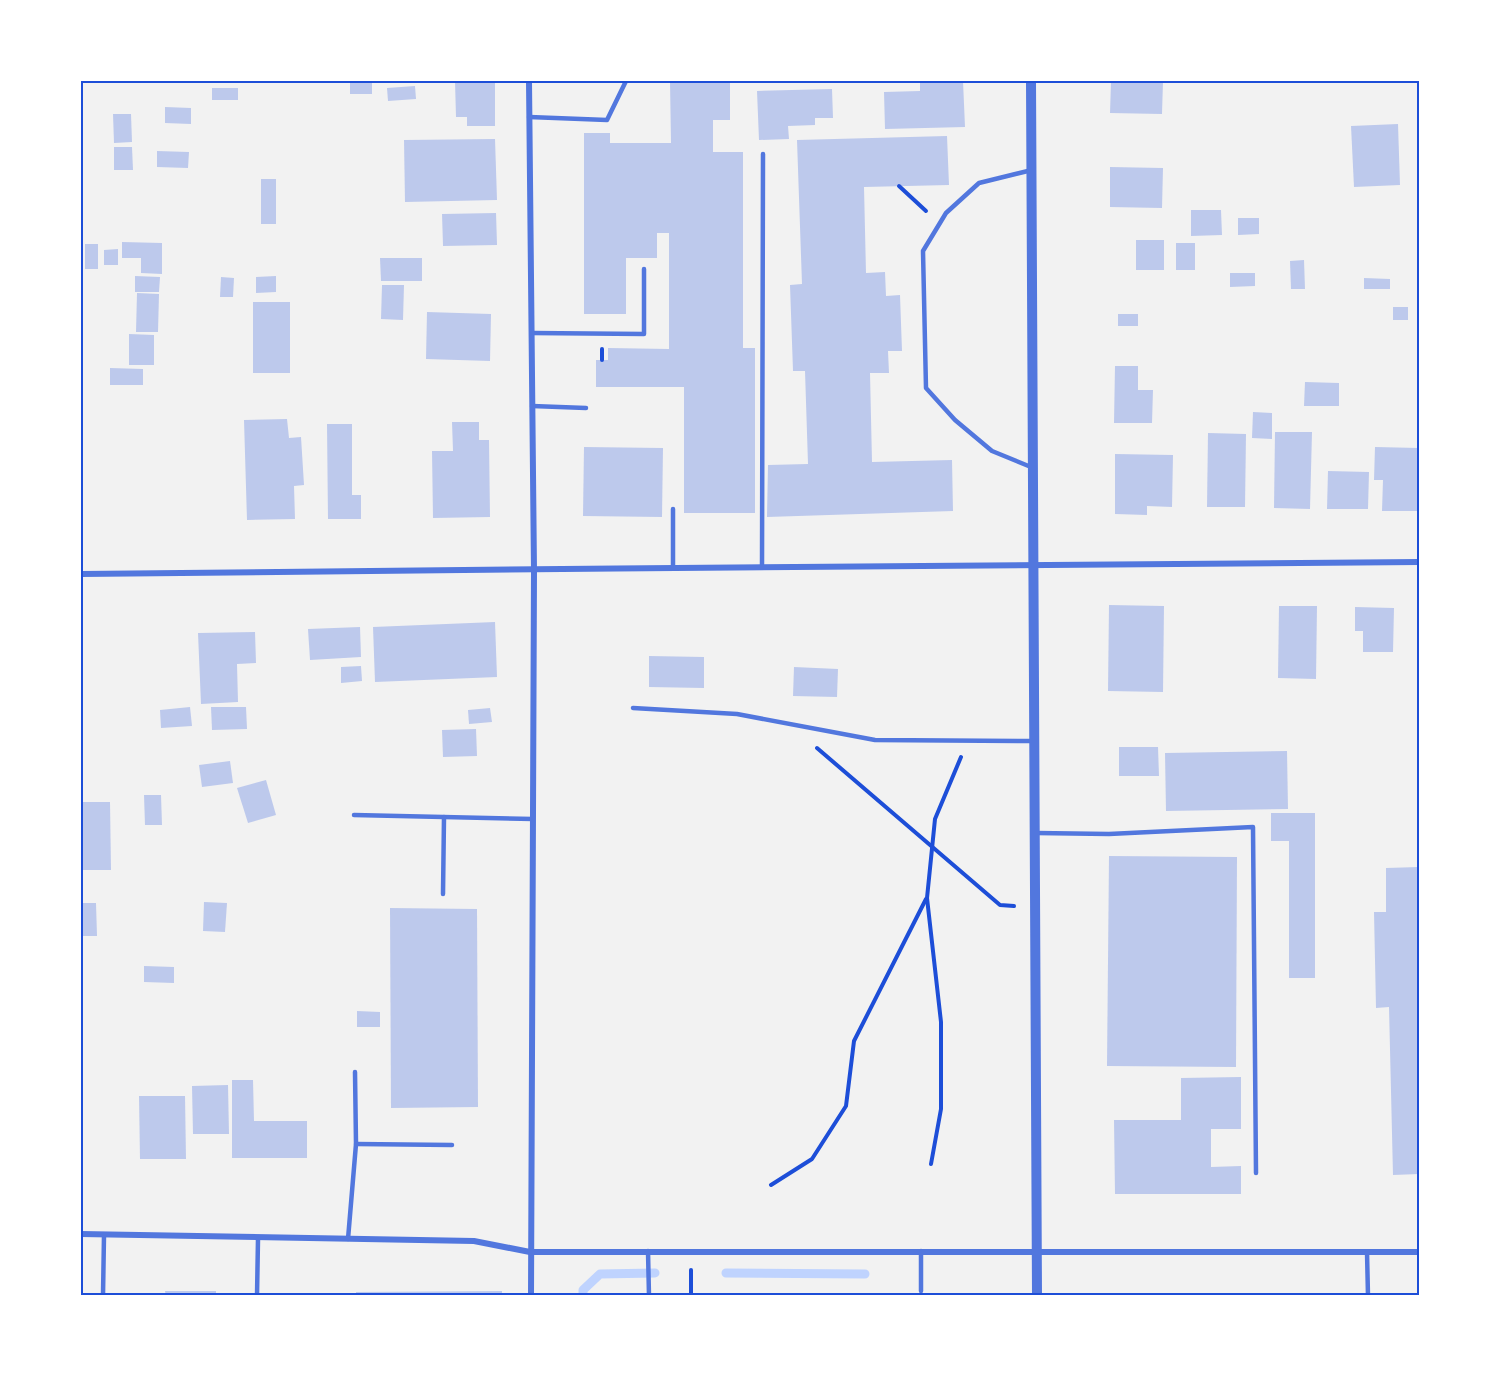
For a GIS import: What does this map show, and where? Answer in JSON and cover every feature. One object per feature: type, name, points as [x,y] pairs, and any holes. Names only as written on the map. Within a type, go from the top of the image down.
[{"type":"street","points":[[529,81],[534,570],[531,1296]]},
{"type":"street","points":[[1031,81],[1037,1296]]},
{"type":"street","points":[[81,574],[1035,562],[1419,562]]},
{"type":"street","points":[[81,1234],[258,1239],[474,1241],[531,1252],[1419,1252]]},
{"type":"lane","points":[[529,117],[607,120],[626,81]]},
{"type":"lane","points":[[762,566],[763,154]]},
{"type":"lane","points":[[1032,170],[979,183],[946,213],[922,251],[926,388],[955,420],[992,451],[1034,469]]},
{"type":"lane","points":[[532,333],[644,334],[644,269]]},
{"type":"lane","points":[[532,406],[586,408]]},
{"type":"lane","points":[[673,509],[673,568]]},
{"type":"lane","points":[[633,708],[737,714],[875,740],[1035,741]]},
{"type":"lane","points":[[354,815],[533,819]]},
{"type":"lane","points":[[443,894],[444,818]]},
{"type":"lane","points":[[1036,833],[1108,834],[1253,827],[1256,1173]]},
{"type":"lane","points":[[348,1239],[356,1144],[355,1072]]},
{"type":"lane","points":[[356,1144],[452,1145]]},
{"type":"lane","points":[[103,1296],[104,1235]]},
{"type":"lane","points":[[257,1296],[258,1239]]},
{"type":"lane","points":[[648,1251],[649,1296]]},
{"type":"lane","points":[[921,1251],[921,1290]]},
{"type":"lane","points":[[1367,1252],[1368,1296]]},
{"type":"path","points":[[899,186],[940,223]]},
{"type":"path","points":[[789,723],[1000,905],[1036,908]]},
{"type":"path","points":[[932,1164],[941,1109],[941,1022],[927,898],[935,819],[968,740]]},
{"type":"path","points":[[771,1185],[812,1159],[846,1106],[854,1041],[927,898]]},
{"type":"path","points":[[691,1296],[692,1251]]},
{"type":"building","points":[[372,81],[372,94],[350,94],[350,82]]},
{"type":"building","points":[[455,81],[495,81],[495,126],[467,126],[467,117],[456,117]]},
{"type":"building","points":[[670,81],[730,81],[730,120],[713,120],[713,152],[743,152],[743,348],[755,348],[755,513],[684,513],[684,387],[596,387],[596,360],[608,360],[608,348],[669,349],[669,233],[657,233],[657,258],[626,258],[626,314],[584,314],[584,133],[610,133],[610,143],[671,143]]},
{"type":"building","points":[[920,81],[963,81],[965,127],[885,129],[884,92],[920,91]]},
{"type":"building","points":[[1111,81],[1163,81],[1162,114],[1110,113]]},
{"type":"building","points":[[415,86],[416,99],[388,101],[387,88]]},
{"type":"building","points":[[212,88],[238,88],[238,100],[212,100]]},
{"type":"building","points":[[832,89],[833,118],[815,118],[815,125],[788,126],[789,139],[759,140],[757,91]]},
{"type":"building","points":[[165,107],[191,108],[191,124],[165,123]]},
{"type":"building","points":[[113,114],[131,114],[132,142],[114,143]]},
{"type":"building","points":[[1398,124],[1400,185],[1354,187],[1351,126]]},
{"type":"building","points":[[947,136],[949,185],[864,187],[866,273],[885,272],[886,296],[900,295],[902,351],[888,351],[889,373],[870,373],[872,462],[952,460],[953,511],[767,517],[768,465],[808,464],[805,371],[793,371],[790,285],[802,284],[797,140]]},
{"type":"building","points":[[495,139],[497,200],[405,202],[404,140]]},
{"type":"building","points":[[114,147],[132,147],[133,170],[114,170]]},
{"type":"building","points":[[157,151],[189,152],[188,168],[157,167]]},
{"type":"building","points":[[1110,167],[1163,168],[1162,208],[1110,207]]},
{"type":"building","points":[[261,179],[276,179],[276,224],[261,224]]},
{"type":"building","points":[[1191,210],[1221,210],[1222,235],[1191,236]]},
{"type":"building","points":[[496,213],[497,245],[443,246],[442,214]]},
{"type":"building","points":[[1238,218],[1259,218],[1259,234],[1238,235]]},
{"type":"building","points":[[1136,240],[1164,240],[1164,270],[1136,270]]},
{"type":"building","points":[[122,242],[162,243],[162,274],[141,273],[141,258],[122,258]]},
{"type":"building","points":[[1176,243],[1195,243],[1195,270],[1176,270]]},
{"type":"building","points":[[85,244],[98,244],[98,269],[85,269]]},
{"type":"building","points":[[118,249],[118,265],[104,265],[104,250]]},
{"type":"building","points":[[380,258],[422,258],[422,281],[381,281]]},
{"type":"building","points":[[1304,260],[1305,289],[1291,289],[1290,261]]},
{"type":"building","points":[[1230,273],[1255,273],[1255,286],[1230,287]]},
{"type":"building","points":[[135,276],[160,277],[159,292],[135,292]]},
{"type":"building","points":[[276,276],[276,292],[256,293],[256,277]]},
{"type":"building","points":[[221,277],[234,278],[233,297],[220,297]]},
{"type":"building","points":[[1364,278],[1390,279],[1390,289],[1364,289]]},
{"type":"building","points":[[382,285],[404,285],[403,320],[381,319]]},
{"type":"building","points":[[137,293],[159,294],[158,332],[136,332]]},
{"type":"building","points":[[253,302],[290,302],[290,373],[253,373]]},
{"type":"building","points":[[1393,307],[1408,307],[1408,320],[1393,320]]},
{"type":"building","points":[[427,312],[491,314],[490,361],[426,359]]},
{"type":"building","points":[[1118,314],[1138,314],[1138,326],[1118,326]]},
{"type":"building","points":[[129,334],[154,335],[154,365],[129,365]]},
{"type":"building","points":[[1115,366],[1138,366],[1138,390],[1153,390],[1152,423],[1114,423]]},
{"type":"building","points":[[110,368],[143,369],[143,385],[110,385]]},
{"type":"building","points":[[1305,382],[1339,383],[1339,406],[1304,406]]},
{"type":"building","points":[[1253,412],[1272,413],[1272,439],[1252,438]]},
{"type":"building","points":[[287,419],[289,438],[301,437],[304,485],[294,486],[295,519],[247,520],[244,420]]},
{"type":"building","points":[[452,422],[479,422],[479,440],[489,440],[490,517],[433,518],[432,451],[453,451]]},
{"type":"building","points":[[327,424],[352,424],[352,495],[361,495],[361,519],[328,519]]},
{"type":"building","points":[[1275,432],[1312,432],[1310,509],[1274,508]]},
{"type":"building","points":[[1208,433],[1246,434],[1245,507],[1207,507]]},
{"type":"building","points":[[584,447],[663,448],[662,517],[583,516]]},
{"type":"building","points":[[1375,447],[1419,448],[1419,511],[1382,511],[1383,480],[1374,480]]},
{"type":"building","points":[[1115,454],[1173,455],[1172,507],[1147,506],[1147,515],[1115,514]]},
{"type":"building","points":[[1328,471],[1369,472],[1368,509],[1327,509]]},
{"type":"building","points":[[1109,605],[1164,606],[1163,692],[1108,691]]},
{"type":"building","points":[[1279,606],[1317,606],[1316,679],[1278,678]]},
{"type":"building","points":[[1355,607],[1394,608],[1393,652],[1363,652],[1363,631],[1355,631]]},
{"type":"building","points":[[495,622],[497,677],[375,682],[373,627]]},
{"type":"building","points":[[360,627],[361,657],[310,660],[308,629]]},
{"type":"building","points":[[255,632],[256,663],[237,664],[238,702],[201,704],[198,633]]},
{"type":"building","points":[[649,656],[704,657],[704,688],[649,687]]},
{"type":"building","points":[[361,666],[362,681],[341,683],[341,667]]},
{"type":"building","points":[[794,667],[838,669],[837,697],[793,696]]},
{"type":"building","points":[[190,707],[192,726],[161,728],[160,710]]},
{"type":"building","points":[[211,707],[246,707],[247,729],[212,730]]},
{"type":"building","points":[[490,708],[492,722],[469,724],[468,710]]},
{"type":"building","points":[[476,729],[477,756],[443,757],[442,730]]},
{"type":"building","points":[[1119,747],[1158,747],[1159,776],[1119,776]]},
{"type":"building","points":[[1287,751],[1288,809],[1166,811],[1165,753]]},
{"type":"building","points":[[230,761],[233,783],[202,787],[199,765]]},
{"type":"building","points":[[266,780],[276,815],[248,823],[237,788]]},
{"type":"building","points":[[144,795],[161,795],[162,825],[145,825]]},
{"type":"building","points":[[81,802],[110,802],[111,870],[81,870]]},
{"type":"building","points":[[1271,813],[1315,813],[1315,978],[1289,978],[1289,841],[1271,841]]},
{"type":"building","points":[[1109,856],[1237,857],[1236,1067],[1107,1066]]},
{"type":"building","points":[[1419,867],[1419,1174],[1393,1175],[1389,1007],[1376,1008],[1374,912],[1386,912],[1386,868]]},
{"type":"building","points":[[204,902],[227,903],[225,932],[203,931]]},
{"type":"building","points":[[81,903],[96,903],[97,936],[81,936]]},
{"type":"building","points":[[390,908],[477,909],[478,1107],[391,1108]]},
{"type":"building","points":[[144,966],[174,967],[174,983],[144,982]]},
{"type":"building","points":[[357,1011],[380,1012],[380,1027],[357,1027]]},
{"type":"building","points":[[1241,1077],[1241,1129],[1211,1129],[1211,1167],[1241,1166],[1241,1194],[1115,1194],[1114,1120],[1181,1120],[1181,1078]]},
{"type":"building","points":[[232,1080],[253,1080],[254,1121],[307,1121],[307,1158],[232,1158]]},
{"type":"building","points":[[228,1085],[229,1134],[193,1134],[192,1086]]},
{"type":"building","points":[[139,1096],[185,1096],[186,1159],[140,1159]]},
{"type":"building","points":[[165,1291],[216,1291],[216,1296],[166,1296]]},
{"type":"building","points":[[502,1291],[502,1296],[356,1296],[356,1292]]},
{"type":"waterway","points":[[583,1296],[583,1290],[600,1274],[655,1273]]},
{"type":"waterway","points":[[726,1273],[865,1274]]}]
